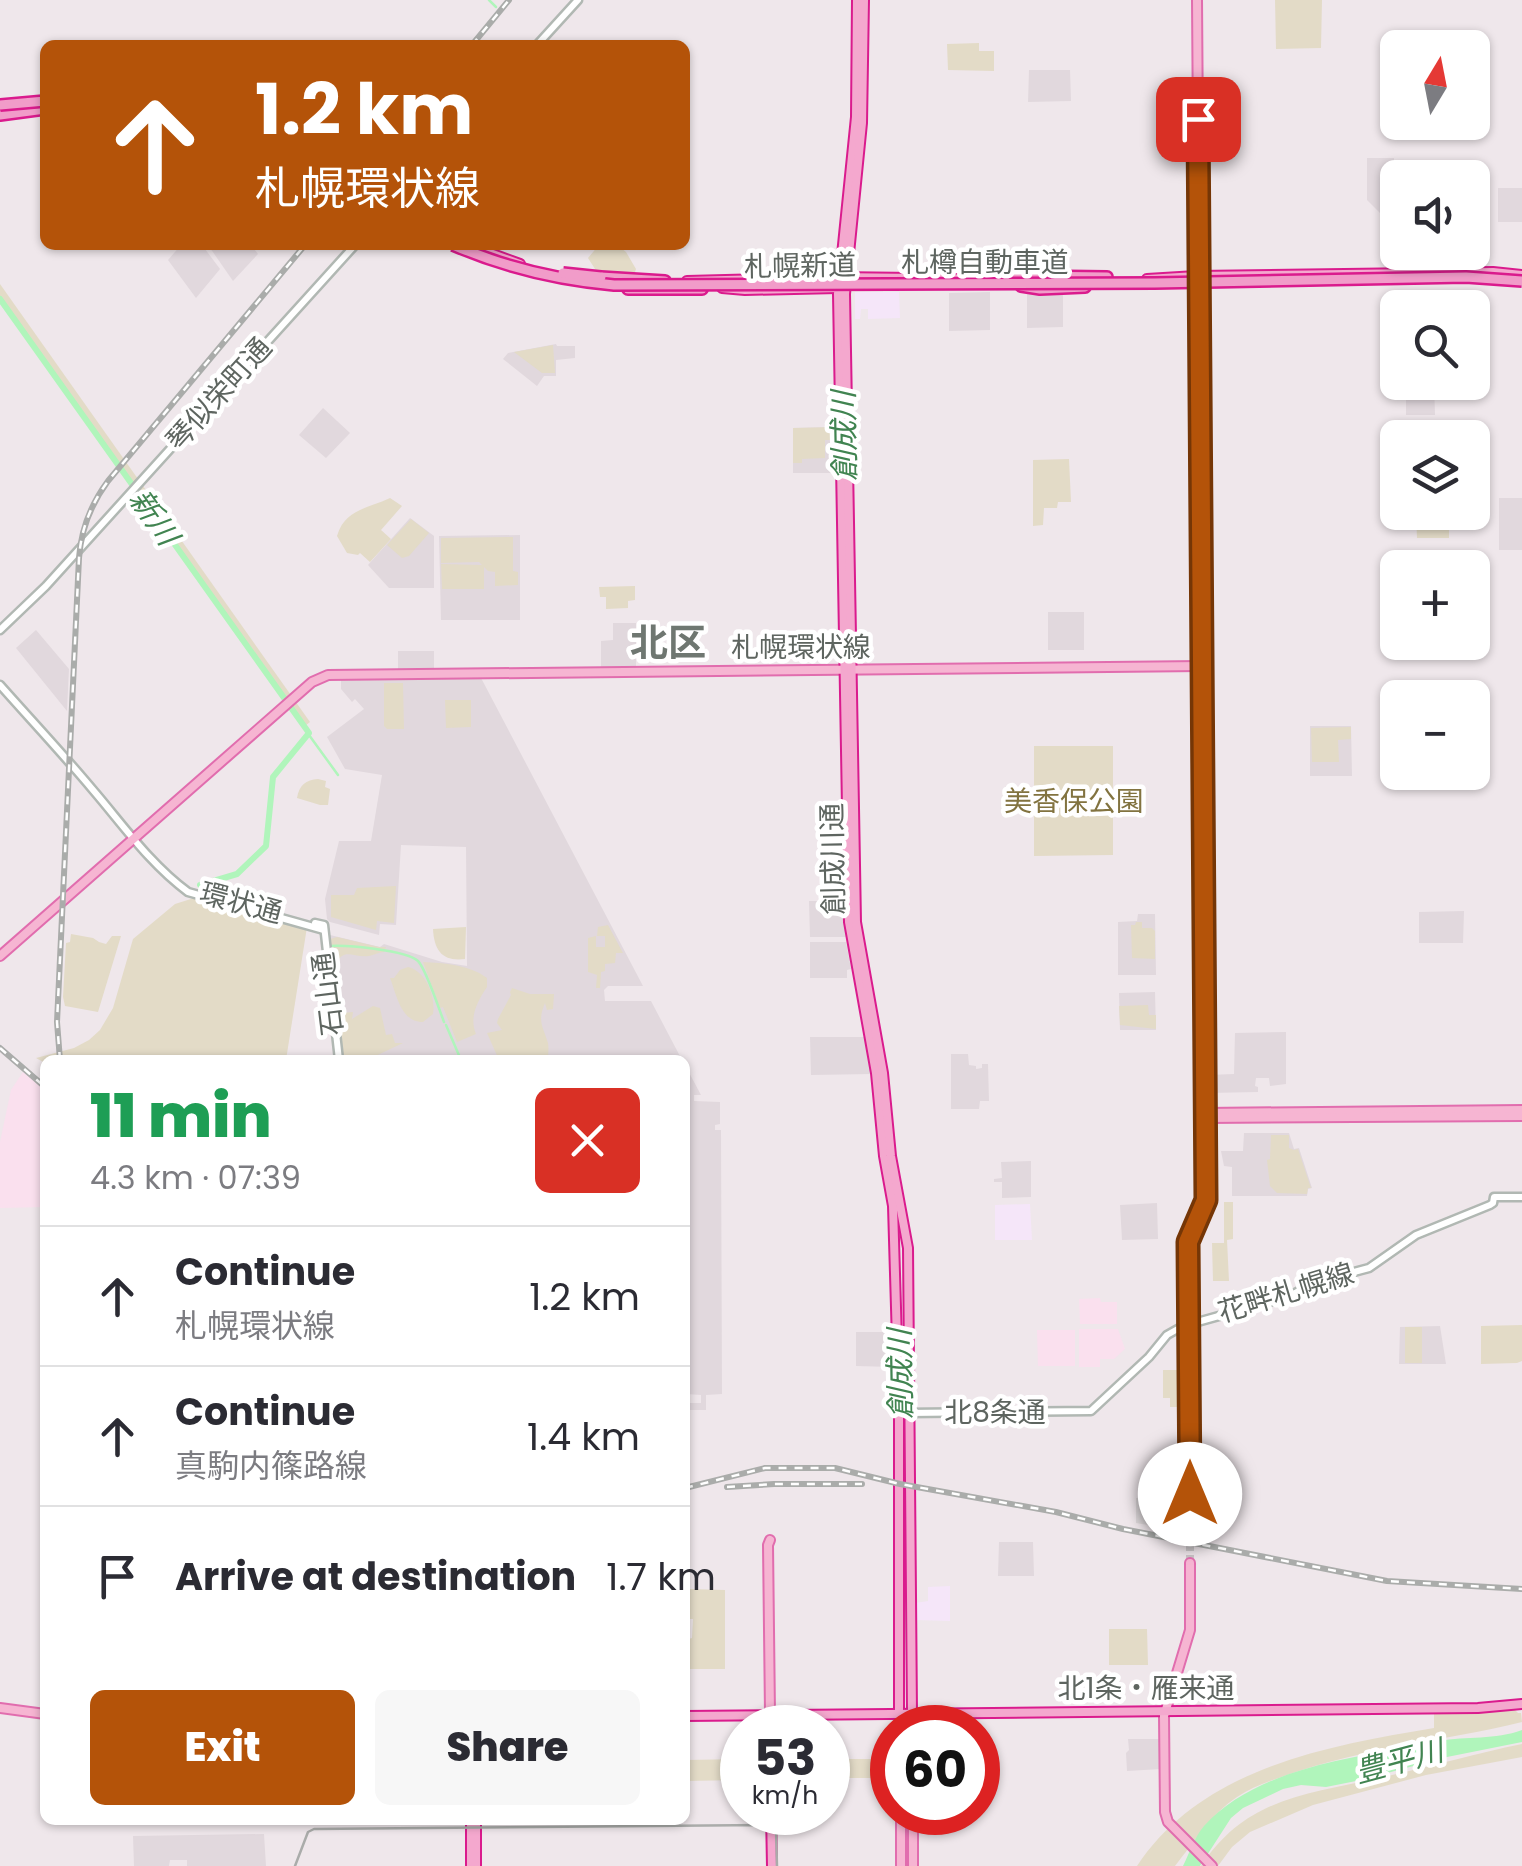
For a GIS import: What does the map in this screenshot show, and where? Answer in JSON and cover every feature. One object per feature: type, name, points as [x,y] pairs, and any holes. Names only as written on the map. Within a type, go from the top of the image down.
[{"type":"highway","name":"創成川通","points":[[861,0],[842,283],[848,670],[856,930],[883,1073],[891,1156],[908,1248],[903,1412],[906,1705]]},
{"type":"highway","points":[[0,110],[40,105]]},
{"type":"highway","name":"札幌新道","points":[[460,250],[480,260],[556,280],[635,287],[745,290],[996,279],[1199,281]]},
{"type":"highway","name":"札樽自動車道","points":[[463,250],[542,274],[600,284],[646,286],[1522,280]]},
{"type":"highway","name":"札樽自動車道","points":[[466,250],[531,269],[630,283],[1159,281],[1466,274],[1522,280]]},
{"type":"highway","name":"札幌新道","points":[[481,250],[553,272],[606,280],[814,278],[866,288],[1493,272],[1522,280]]},
{"type":"highway","points":[[531,269],[668,282]]},
{"type":"highway","points":[[542,274],[587,286],[717,287]]},
{"type":"highway","points":[[996,279],[1029,276],[1159,281]]},
{"type":"highway","points":[[1021,286],[1040,289],[1172,282]]},
{"type":"highway","name":"北1条・雁来通","points":[[1000,1711],[1478,1708],[1522,1704]]},
{"type":"highway","name":"北1条・雁来通","points":[[690,1714],[720,1713]]},
{"type":"highway","points":[[474,1825],[474,1866]]},
{"type":"highway","points":[[773,1835],[773,1866]]},
{"type":"main road","points":[[542,40],[578,0]]},
{"type":"main road","points":[[1190,1532],[1188,1242],[1206,1200],[1196,0]]},
{"type":"main road","name":"琴似栄町通","points":[[0,630],[30,602],[350,250]]},
{"type":"main road","name":"札幌環状線","points":[[0,956],[316,680],[331,674],[1201,666]]},
{"type":"main road","points":[[0,685],[134,839]]},
{"type":"main road","name":"環状通","points":[[134,839],[163,872],[186,890],[323,927]]},
{"type":"main road","name":"石山通","points":[[323,927],[336,1055]]},
{"type":"main road","points":[[1206,1116],[1522,1113]]},
{"type":"main road","name":"花畔札幌線","points":[[1091,1411],[1142,1366],[1167,1336],[1186,1325],[1287,1298],[1320,1281],[1369,1268],[1414,1237],[1490,1205],[1494,1197],[1522,1197]]},
{"type":"main road","name":"北8条通","points":[[903,1412],[1091,1411]]},
{"type":"main road","points":[[772,1714],[770,1540],[772,1714]]},
{"type":"main road","points":[[1190,1563],[1190,1630],[1166,1710],[1168,1810],[1174,1826],[1215,1866]]},
{"type":"main road","points":[[0,1708],[40,1713]]},
{"type":"main road","points":[[900,1835],[901,1866]]},
{"type":"main road","points":[[913,1835],[914,1866]]},
{"type":"shaded area","points":[[1029,70],[1070,70],[1071,101],[1028,102]]},
{"type":"shaded area","points":[[1367,158],[1394,158],[1380,160],[1380,213],[1367,200]]},
{"type":"shaded area","points":[[1498,188],[1522,188],[1522,222],[1498,222]]},
{"type":"shaded area","points":[[177,250],[206,250],[220,269],[196,298],[168,260]]},
{"type":"shaded area","points":[[211,250],[255,250],[258,254],[233,281]]},
{"type":"shaded area","points":[[1063,290],[1063,327],[1027,328],[1027,293]]},
{"type":"shaded area","points":[[855,292],[899,292],[900,318],[868,319],[868,309],[861,309],[860,319],[855,319]]},
{"type":"shaded area","points":[[990,292],[990,330],[949,331],[949,293]]},
{"type":"shaded area","points":[[556,344],[575,346],[575,358],[556,360],[556,376],[544,376],[537,386],[503,359],[508,353]]},
{"type":"shaded area","points":[[1406,400],[1435,400],[1435,415],[1406,415]]},
{"type":"shaded area","points":[[323,408],[350,433],[326,458],[299,435]]},
{"type":"shaded area","points":[[837,427],[839,473],[793,473],[793,428]]},
{"type":"shaded area","points":[[1499,498],[1522,498],[1522,550],[1499,550]]},
{"type":"shaded area","points":[[410,518],[434,536],[434,588],[389,588],[368,565]]},
{"type":"shaded area","points":[[520,535],[520,620],[441,620],[439,536]]},
{"type":"shaded area","points":[[1048,612],[1084,612],[1084,650],[1048,650]]},
{"type":"shaded area","points":[[613,623],[636,623],[636,668],[601,667],[601,641],[613,640]]},
{"type":"shaded area","points":[[36,630],[69,669],[67,711],[16,648]]},
{"type":"shaded area","points":[[398,651],[434,651],[434,671],[398,671]]},
{"type":"shaded area","points":[[480,676],[643,986],[608,986],[604,990],[605,1001],[651,1001],[679,1055],[340,1055],[330,935],[380,947],[384,944],[467,966],[466,847],[401,845],[396,925],[380,924],[379,935],[327,919],[325,899],[339,841],[371,841],[382,775],[345,769],[327,737],[364,709],[341,689],[341,677]]},
{"type":"shaded area","points":[[1310,726],[1351,726],[1352,776],[1310,776]]},
{"type":"shaded area","points":[[809,901],[846,901],[846,937],[810,937]]},
{"type":"shaded area","points":[[1464,911],[1463,943],[1419,943],[1419,912]]},
{"type":"shaded area","points":[[1138,914],[1155,914],[1156,975],[1118,975],[1118,922],[1137,921]]},
{"type":"shaded area","points":[[810,942],[846,942],[851,969],[847,970],[847,978],[810,978]]},
{"type":"shaded area","points":[[1155,992],[1156,1030],[1120,1030],[1119,993]]},
{"type":"shaded area","points":[[1286,1032],[1286,1084],[1270,1086],[1269,1078],[1256,1078],[1258,1092],[1208,1093],[1208,1075],[1234,1074],[1235,1033]]},
{"type":"shaded area","points":[[810,1037],[866,1037],[872,1074],[811,1075]]},
{"type":"shaded area","points":[[951,1054],[968,1054],[969,1065],[976,1069],[988,1064],[989,1101],[980,1101],[979,1109],[951,1109]]},
{"type":"shaded area","points":[[23,1072],[40,1086],[40,1207],[0,1208],[0,1142],[11,1090]]},
{"type":"shaded area","points":[[690,1074],[701,1095],[694,1095],[694,1101],[720,1102],[720,1124],[715,1125],[715,1130],[721,1130],[722,1394],[706,1395],[706,1410],[690,1410],[690,1403],[701,1403],[701,1395],[690,1394]]},
{"type":"shaded area","points":[[1244,1133],[1289,1133],[1294,1149],[1299,1148],[1312,1188],[1307,1196],[1232,1196],[1232,1167],[1224,1166],[1221,1151],[1243,1151]]},
{"type":"shaded area","points":[[1031,1161],[1031,1197],[1002,1198],[1002,1182],[994,1182],[1002,1178],[1001,1162]]},
{"type":"shaded area","points":[[1157,1203],[1158,1239],[1122,1240],[1120,1205]]},
{"type":"shaded area","points":[[1030,1204],[1032,1240],[995,1240],[995,1205]]},
{"type":"shaded area","points":[[1100,1298],[1101,1302],[1117,1302],[1117,1324],[1080,1324],[1079,1299]]},
{"type":"shaded area","points":[[1440,1326],[1446,1364],[1399,1364],[1400,1327]]},
{"type":"shaded area","points":[[1079,1329],[1118,1329],[1125,1349],[1114,1359],[1100,1359],[1100,1367],[1079,1367]]},
{"type":"shaded area","points":[[1037,1330],[1075,1330],[1075,1366],[1038,1366]]},
{"type":"shaded area","points":[[856,1332],[892,1332],[893,1367],[856,1366]]},
{"type":"shaded area","points":[[1136,1498],[1184,1498],[1185,1531],[1136,1523]]},
{"type":"shaded area","points":[[999,1542],[1033,1542],[1034,1576],[998,1576]]},
{"type":"shaded area","points":[[950,1586],[950,1621],[915,1620],[915,1603],[928,1601],[928,1587]]},
{"type":"shaded area","points":[[1128,1739],[1161,1739],[1161,1769],[1127,1771]]},
{"type":"shaded area","points":[[264,1834],[266,1866],[187,1866],[187,1860],[170,1860],[169,1866],[134,1866],[133,1836]]},
{"type":"green space","points":[[1275,0],[1322,0],[1321,48],[1276,49]]},
{"type":"green space","points":[[979,43],[979,51],[994,51],[994,71],[948,70],[947,44]]},
{"type":"green space","points":[[595,250],[623,250],[636,269],[634,275],[597,272],[588,258]]},
{"type":"green space","points":[[0,284],[310,722],[305,726],[0,297]]},
{"type":"green space","points":[[553,345],[555,373],[542,373],[514,352]]},
{"type":"green space","points":[[837,427],[837,440],[825,440],[825,458],[793,463],[793,428]]},
{"type":"green space","points":[[1069,459],[1071,502],[1044,508],[1043,525],[1033,526],[1033,460]]},
{"type":"green space","points":[[390,498],[402,506],[381,530],[391,539],[370,562],[360,553],[347,553],[337,536],[345,520]]},
{"type":"green space","points":[[411,519],[429,533],[409,556],[402,558],[387,545]]},
{"type":"green space","points":[[1417,530],[1449,530],[1449,538],[1417,538]]},
{"type":"green space","points":[[513,537],[513,571],[518,572],[518,585],[495,586],[495,572],[484,567],[484,589],[442,589],[441,564],[482,565],[441,563],[441,538]]},
{"type":"green space","points":[[635,586],[635,600],[628,601],[628,608],[606,609],[606,597],[600,597],[599,587]]},
{"type":"green space","points":[[384,683],[403,683],[404,729],[384,726]]},
{"type":"green space","points":[[445,700],[471,700],[471,727],[446,728]]},
{"type":"green space","points":[[1351,727],[1351,739],[1338,740],[1339,762],[1312,762],[1311,728]]},
{"type":"green space","name":"美香保公園","points":[[1034,746],[1113,746],[1113,855],[1034,856]]},
{"type":"green space","points":[[318,779],[326,781],[325,787],[330,789],[328,805],[297,798],[304,784]]},
{"type":"green space","points":[[396,886],[394,923],[377,921],[376,930],[331,917],[331,895],[354,895],[357,888]]},
{"type":"green space","points":[[194,898],[307,927],[287,1055],[47,1055],[74,1048],[100,1030],[113,1008],[133,939],[175,904]]},
{"type":"green space","points":[[1136,922],[1155,931],[1155,959],[1132,958],[1131,925]]},
{"type":"green space","points":[[608,925],[623,953],[616,953],[615,963],[605,964],[600,988],[596,988],[597,975],[588,972],[588,938],[596,936],[596,947],[605,947],[605,936],[597,936],[598,927]]},
{"type":"green space","points":[[466,927],[465,959],[445,957],[435,943],[433,929]]},
{"type":"green space","points":[[71,934],[106,944],[112,936],[121,936],[98,1012],[65,1006],[66,943],[70,942]]},
{"type":"green space","points":[[337,937],[386,947],[384,952],[369,956],[342,956],[334,966],[338,997],[334,998],[327,940]]},
{"type":"green space","points":[[423,962],[465,967],[487,978],[474,1016],[476,1034],[457,1042]]},
{"type":"green space","points":[[408,967],[425,979],[431,993],[433,1014],[423,1022],[405,1013],[390,978]]},
{"type":"green space","points":[[512,988],[530,994],[554,994],[553,1009],[547,1010],[545,1003],[541,1015],[548,1055],[497,1055],[487,1033],[502,1030],[497,1023]]},
{"type":"green space","points":[[338,1000],[342,1013],[353,1012],[352,1019],[373,1006],[380,1008],[386,1035],[392,1034],[395,1043],[403,1043],[378,1055],[340,1055],[334,1001]]},
{"type":"green space","points":[[1148,1005],[1149,1015],[1156,1015],[1156,1029],[1120,1025],[1119,1006]]},
{"type":"green space","points":[[1271,1135],[1289,1135],[1289,1148],[1298,1149],[1311,1188],[1307,1194],[1277,1193],[1270,1186],[1267,1160]]},
{"type":"green space","points":[[1224,1202],[1233,1202],[1233,1239],[1227,1240],[1229,1281],[1213,1281],[1212,1243],[1224,1243]]},
{"type":"green space","points":[[1522,1325],[1522,1361],[1481,1364],[1481,1326]]},
{"type":"green space","points":[[1405,1327],[1422,1327],[1422,1363],[1405,1363]]},
{"type":"green space","points":[[1163,1370],[1185,1370],[1185,1407],[1170,1407],[1170,1398],[1163,1398]]},
{"type":"green space","points":[[690,1589],[725,1590],[725,1669],[690,1669]]},
{"type":"green space","points":[[1109,1629],[1147,1629],[1148,1665],[1109,1665]]},
{"type":"green space","points":[[1514,1709],[1521,1713],[1522,1722],[1345,1758],[1261,1784],[1219,1812],[1175,1866],[1137,1866],[1164,1833],[1196,1806],[1269,1767],[1351,1743],[1434,1728],[1434,1712]]},
{"type":"green space","points":[[1522,1744],[1522,1757],[1426,1775],[1313,1805],[1250,1832],[1218,1866],[1201,1866],[1219,1842],[1239,1825],[1283,1801]]},
{"type":"green space","points":[[720,1759],[720,1780],[690,1781],[690,1760]]},
{"type":"green space","points":[[850,1759],[870,1759],[870,1778],[850,1778]]},
{"type":"water","name":"創成川","points":[[896,1246],[906,1482],[907,1705]]},
{"type":"water","name":"豊平川","points":[[1522,1730],[1522,1742],[1326,1787],[1301,1785],[1283,1789],[1231,1818],[1200,1866],[1183,1866],[1204,1826],[1222,1809],[1267,1783],[1344,1759]]},
{"type":"waterway","points":[[489,0],[496,7]]},
{"type":"waterway","name":"新川","points":[[0,299],[309,733],[273,777],[266,846],[237,874],[200,885]]},
{"type":"waterway","points":[[309,735],[338,775]]},
{"type":"waterway","points":[[329,939],[330,946],[389,951],[418,961],[444,1022]]},
{"type":"waterway","points":[[446,1025],[459,1055]]},
{"type":"tunnel","points":[[1190,1532],[1190,1563]]},
{"type":"tram line","points":[[295,1866],[308,1832],[314,1829],[763,1825],[776,1830],[777,1866]]},
{"type":"railway","points":[[476,40],[509,0]]},
{"type":"railway","points":[[60,1055],[57,1022],[79,558],[85,527],[108,481],[301,250]]},
{"type":"railway","points":[[0,1048],[40,1083]]},
{"type":"railway","points":[[690,1487],[765,1468],[835,1468],[1387,1581],[1522,1589]]},
{"type":"railway","points":[[727,1487],[862,1484]]},
{"type":"district","name":"北区","points":[[668,642]]},
{"type":"route","points":[[1190,1494],[1188,1242],[1206,1200],[1198,119]]}]
